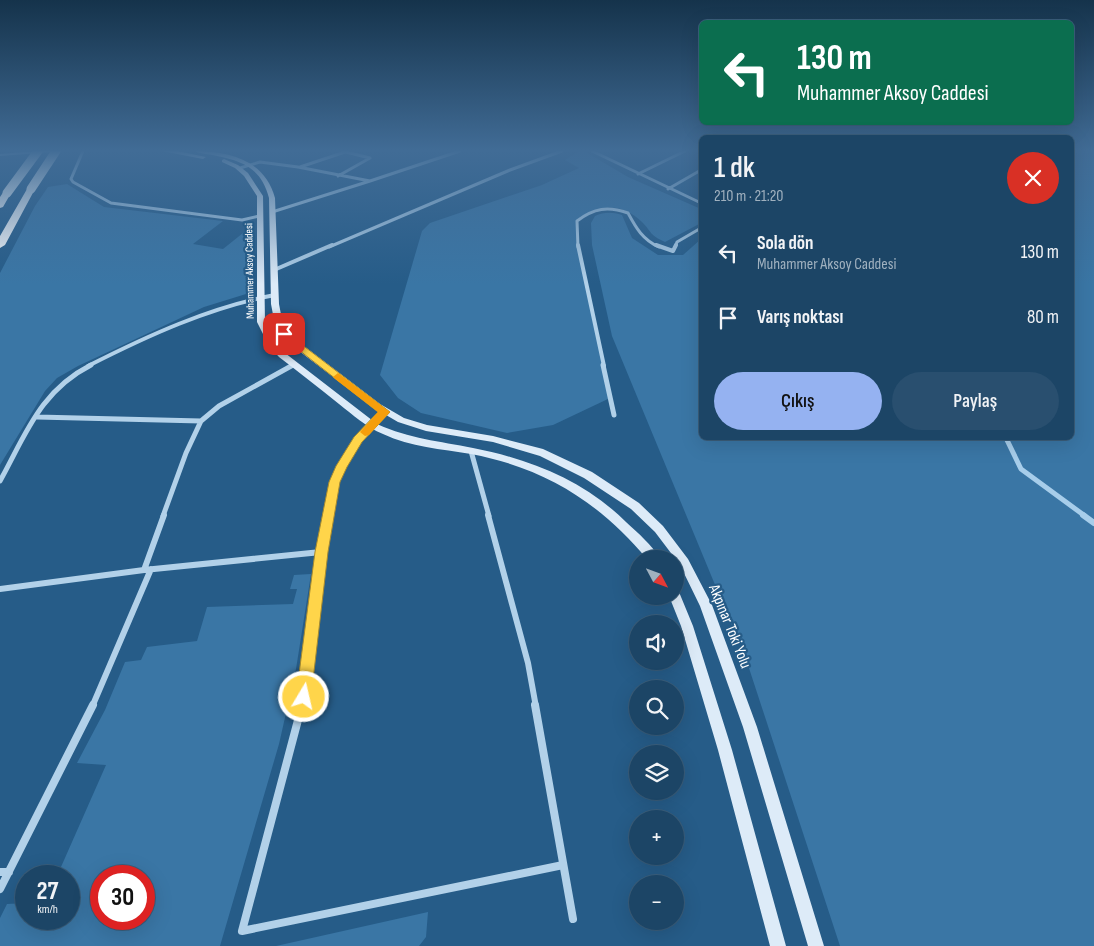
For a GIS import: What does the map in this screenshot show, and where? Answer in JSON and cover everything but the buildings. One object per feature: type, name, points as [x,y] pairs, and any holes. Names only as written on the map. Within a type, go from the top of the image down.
[{"type":"highway","points":[[0,245],[27,195]]},
{"type":"main road","name":"Muhammer Aksoy Caddesi","points":[[259,195],[261,322],[272,346],[372,424],[404,440],[471,451]]},
{"type":"main road","name":"Muhammer Aksoy Caddesi","points":[[271,195],[275,295],[279,325],[284,334],[385,412],[401,420],[426,428],[473,435]]},
{"type":"main road","points":[[259,216],[272,212]]},
{"type":"main road","name":"Akpınar Toki Yolu","points":[[473,435],[543,454],[588,475],[635,506],[659,529],[684,562],[706,605],[750,727],[816,946]]},
{"type":"main road","points":[[471,451],[530,466],[577,488],[606,507],[622,521],[646,550]]},
{"type":"main road","points":[[678,605],[725,750],[778,946]]},
{"type":"street","points":[[96,195],[111,203],[242,220],[259,216]]},
{"type":"street","points":[[272,212],[325,195]]},
{"type":"street","points":[[274,270],[451,195]]},
{"type":"street","points":[[682,195],[699,202]]},
{"type":"street","points":[[614,415],[578,245],[577,221],[589,211],[603,207],[615,208],[628,213],[638,232],[651,244],[673,250],[677,242],[699,229]]},
{"type":"street","points":[[0,481],[37,417],[57,388],[79,371],[222,306],[275,295]]},
{"type":"street","points":[[0,889],[84,726],[148,569],[186,453],[201,421],[219,406],[294,364]]},
{"type":"street","points":[[385,412],[372,424],[350,452],[335,482],[321,552],[308,674],[299,723],[242,931],[563,865]]},
{"type":"street","points":[[37,417],[201,421]]},
{"type":"street","points":[[471,451],[528,664],[573,919]]},
{"type":"street","points":[[0,589],[148,569],[321,552]]},
{"type":"street","points":[[0,872],[9,872]]},
{"type":"shaded area","points":[[42,195],[85,195],[104,207],[223,221],[193,244],[223,249],[248,229],[246,294],[204,307],[78,366],[57,378],[45,391],[0,465],[0,273]]},
{"type":"shaded area","points":[[512,195],[669,195],[699,208],[699,224],[665,242],[653,235],[634,216],[618,208],[593,211],[577,221],[578,245],[610,398],[553,425],[507,433],[421,413],[398,398],[380,375],[422,231],[430,223]]},
{"type":"shaded area","points":[[1074,195],[1094,195],[1094,946],[840,946],[747,662],[612,336],[592,245],[591,223],[595,216],[602,214],[622,215],[632,238],[658,255],[683,255],[699,241],[699,440],[1074,440]]},
{"type":"shaded area","points":[[311,574],[296,669],[279,744],[220,946],[0,946],[0,918],[7,904],[15,904],[15,930],[80,930],[80,865],[62,865],[106,765],[77,763],[105,710],[125,662],[141,660],[147,647],[197,641],[207,607],[293,604],[297,589],[290,589],[294,575]]},
{"type":"shaded area","points":[[428,912],[426,937],[419,946],[276,946]]},
{"type":"waterway","points":[[1007,440],[1021,469],[1085,516]]},
{"type":"waterway","points":[[1083,515],[1094,523]]},
{"type":"slow traffic","points":[[338,377],[385,412],[365,432]]},
{"type":"route","points":[[284,334],[385,412],[358,440],[350,452],[335,482],[329,503],[321,552],[304,697]]}]
